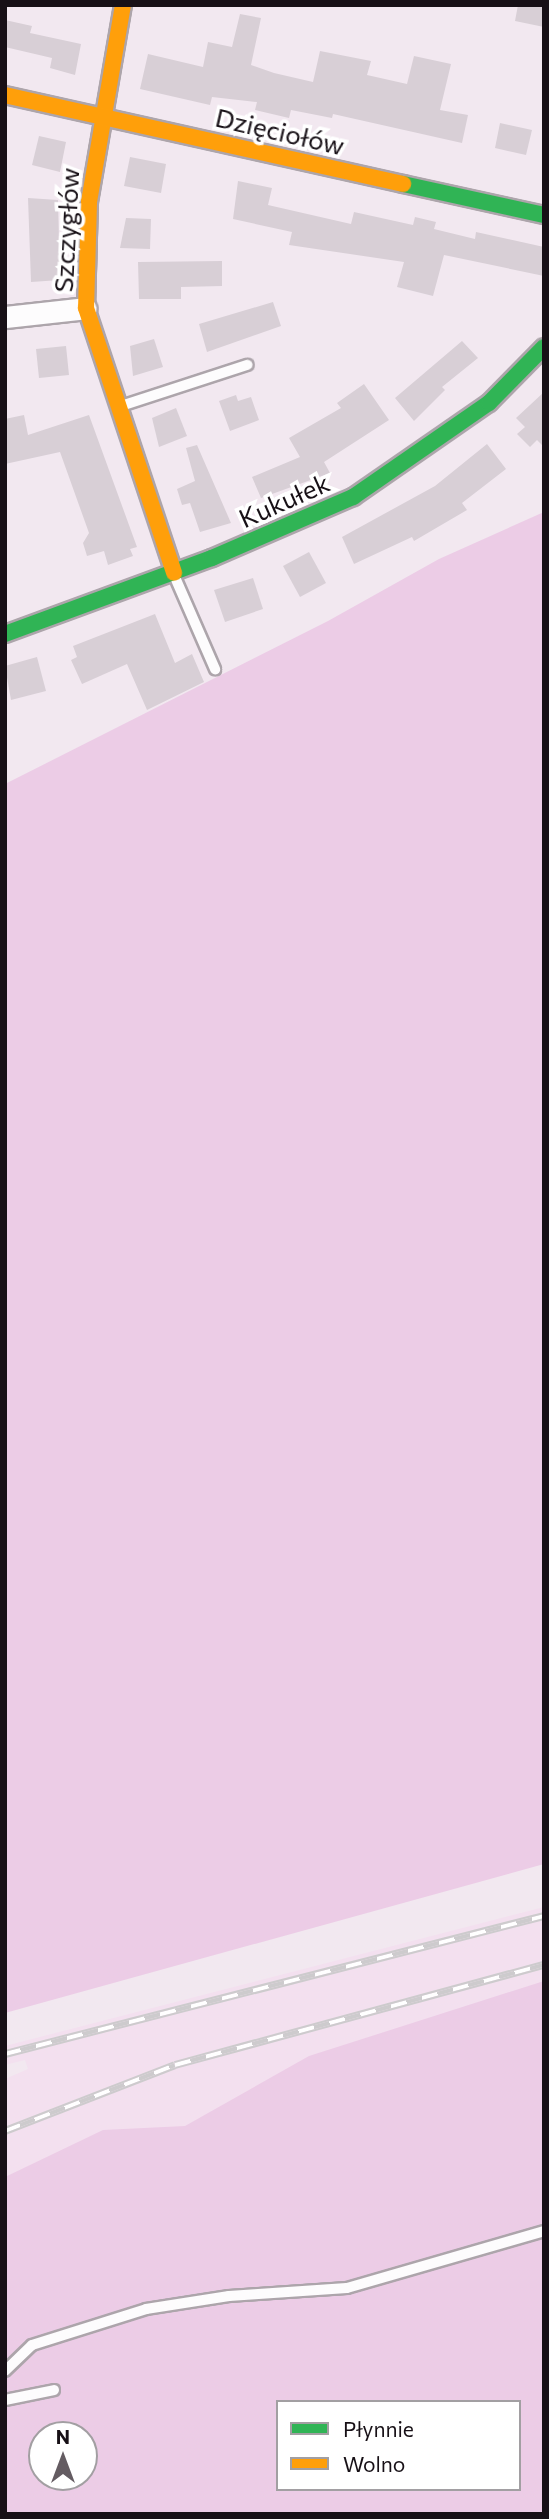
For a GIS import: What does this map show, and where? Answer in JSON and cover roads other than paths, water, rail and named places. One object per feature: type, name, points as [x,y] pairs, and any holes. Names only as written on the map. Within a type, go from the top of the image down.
[{"type":"street","name":"Szczygłów","points":[[123,5],[101,116],[89,202],[86,308],[174,573]]},
{"type":"street","name":"Dzięciołów","points":[[5,95],[544,215]]},
{"type":"street","points":[[5,317],[86,308]]},
{"type":"street","name":"Kukułek","points":[[5,634],[174,573],[353,497],[489,403],[544,347]]},
{"type":"lane","points":[[119,407],[247,365]]},
{"type":"lane","points":[[174,573],[215,669]]},
{"type":"lane","points":[[5,2371],[32,2345],[146,2309],[229,2296],[347,2288],[544,2231]]},
{"type":"lane","points":[[5,2400],[54,2390]]},
{"type":"railway","points":[[5,2054],[544,1916]]},
{"type":"railway","points":[[5,2131],[175,2065],[544,1965]]}]
